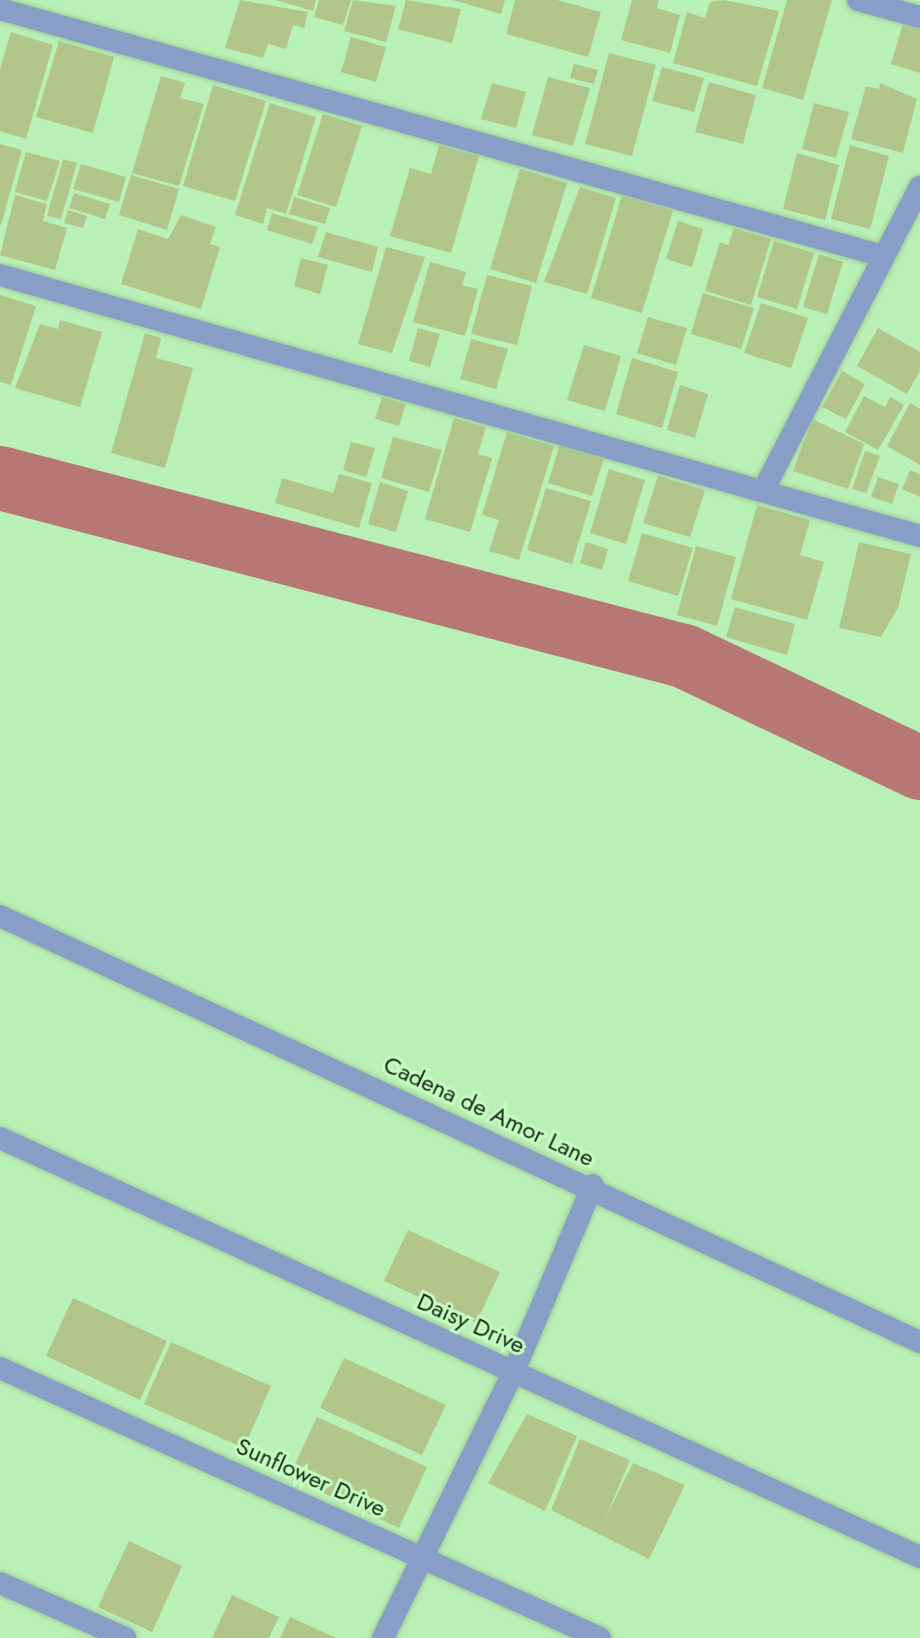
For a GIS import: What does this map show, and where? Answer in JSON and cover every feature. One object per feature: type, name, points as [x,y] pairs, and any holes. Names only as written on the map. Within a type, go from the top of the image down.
[{"type":"street","points":[[858,0],[920,17]]},
{"type":"street","points":[[0,9],[883,256]]},
{"type":"street","points":[[765,487],[920,187]]},
{"type":"street","points":[[0,275],[765,487],[920,536]]},
{"type":"street","name":"Cadena de Amor Lane","points":[[0,916],[593,1185],[514,1371],[383,1638]]},
{"type":"street","name":"Daisy Drive","points":[[0,1138],[920,1557]]},
{"type":"street","points":[[593,1185],[920,1342]]},
{"type":"street","name":"Sunflower Drive","points":[[0,1368],[424,1555],[600,1638]]},
{"type":"street","points":[[0,1583],[125,1638]]},
{"type":"building","points":[[240,0],[308,12],[304,28],[293,25],[286,49],[268,44],[263,58],[225,48]]},
{"type":"building","points":[[276,0],[316,0],[313,11]]},
{"type":"building","points":[[319,0],[351,0],[343,25],[314,17]]},
{"type":"building","points":[[353,0],[396,6],[386,42],[344,31]]},
{"type":"building","points":[[406,0],[461,9],[452,43],[398,29]]},
{"type":"building","points":[[453,0],[505,0],[501,14]]},
{"type":"building","points":[[515,0],[557,0],[601,12],[588,57],[506,34]]},
{"type":"building","points":[[632,0],[659,0],[657,8],[680,15],[670,53],[621,40]]},
{"type":"building","points":[[724,0],[779,11],[757,86],[673,63],[687,12],[705,18],[710,2]]},
{"type":"building","points":[[787,0],[832,0],[803,100],[762,88]]},
{"type":"building","points":[[903,23],[920,28],[920,73],[891,64]]},
{"type":"building","points":[[11,32],[53,45],[26,139],[0,131],[0,69]]},
{"type":"building","points":[[351,37],[386,47],[376,82],[341,72]]},
{"type":"building","points":[[59,41],[114,57],[93,133],[36,117]]},
{"type":"building","points":[[609,53],[656,65],[632,156],[585,144]]},
{"type":"building","points":[[574,64],[598,70],[594,84],[570,78]]},
{"type":"building","points":[[662,67],[704,78],[694,112],[652,101]]},
{"type":"building","points":[[161,76],[185,83],[180,98],[204,104],[179,186],[132,173]]},
{"type":"building","points":[[548,77],[590,88],[573,146],[532,135]]},
{"type":"building","points":[[709,82],[756,95],[743,144],[695,132]]},
{"type":"building","points":[[492,83],[526,92],[516,128],[481,119]]},
{"type":"building","points":[[880,83],[917,99],[903,153],[851,139],[866,86],[879,89]]},
{"type":"building","points":[[213,85],[266,101],[235,201],[183,186]]},
{"type":"building","points":[[270,103],[316,117],[286,214],[267,208],[263,224],[235,215]]},
{"type":"building","points":[[814,103],[849,112],[836,158],[802,149]]},
{"type":"building","points":[[323,114],[362,126],[336,207],[297,195]]},
{"type":"building","points":[[0,144],[22,150],[1,225],[0,225]]},
{"type":"building","points":[[439,145],[479,156],[451,253],[390,236],[410,168],[431,174]]},
{"type":"building","points":[[850,145],[889,156],[870,229],[831,219]]},
{"type":"building","points":[[26,152],[60,161],[47,201],[15,192]]},
{"type":"building","points":[[797,153],[839,165],[825,220],[783,209]]},
{"type":"building","points":[[63,159],[77,163],[61,219],[47,216]]},
{"type":"building","points":[[81,164],[126,177],[119,202],[73,189]]},
{"type":"building","points":[[520,169],[567,183],[536,283],[490,269]]},
{"type":"building","points":[[131,175],[179,189],[167,230],[119,215]]},
{"type":"building","points":[[580,187],[616,198],[587,294],[544,282]]},
{"type":"building","points":[[74,193],[110,204],[105,219],[69,208]]},
{"type":"building","points":[[15,195],[47,204],[43,221],[67,228],[55,270],[0,255]]},
{"type":"building","points":[[622,195],[673,210],[642,313],[591,298]]},
{"type":"building","points":[[294,197],[330,208],[325,224],[289,214]]},
{"type":"building","points":[[68,210],[87,216],[83,228],[64,223]]},
{"type":"building","points":[[272,213],[318,227],[312,244],[267,230]]},
{"type":"building","points":[[181,215],[216,227],[210,244],[220,247],[201,309],[121,284],[138,229],[168,239]]},
{"type":"building","points":[[678,221],[703,229],[692,267],[666,259]]},
{"type":"building","points":[[734,228],[771,239],[751,305],[705,291],[720,242],[728,245]]},
{"type":"building","points":[[326,232],[378,247],[372,272],[318,257]]},
{"type":"building","points":[[774,241],[814,253],[797,309],[757,297]]},
{"type":"building","points":[[386,247],[425,257],[392,353],[358,344]]},
{"type":"building","points":[[819,254],[843,262],[827,314],[803,307]]},
{"type":"building","points":[[301,258],[328,265],[320,294],[294,286]]},
{"type":"building","points":[[430,262],[466,272],[462,285],[478,289],[465,336],[413,322]]},
{"type":"building","points":[[487,275],[532,286],[517,345],[471,334]]},
{"type":"building","points":[[703,293],[754,308],[741,349],[691,334]]},
{"type":"building","points":[[0,295],[36,306],[11,385],[0,382]]},
{"type":"building","points":[[761,303],[808,318],[791,368],[744,353]]},
{"type":"building","points":[[648,317],[687,328],[676,365],[637,353]]},
{"type":"building","points":[[60,320],[102,332],[80,407],[15,388],[40,324],[58,329]]},
{"type":"building","points":[[418,328],[440,334],[430,367],[409,361]]},
{"type":"building","points":[[878,328],[920,352],[920,371],[907,394],[857,366]]},
{"type":"building","points":[[145,333],[161,338],[156,358],[193,368],[165,468],[111,453]]},
{"type":"building","points":[[471,339],[508,349],[496,389],[460,379]]},
{"type":"building","points":[[584,345],[621,356],[605,411],[567,400]]},
{"type":"building","points":[[632,358],[678,372],[662,428],[616,414]]},
{"type":"building","points":[[842,371],[865,384],[846,419],[822,407]]},
{"type":"building","points":[[680,385],[708,394],[695,438],[667,430]]},
{"type":"building","points":[[864,396],[885,407],[890,397],[904,405],[878,450],[845,432]]},
{"type":"building","points":[[382,397],[406,404],[399,426],[375,419]]},
{"type":"building","points":[[910,403],[920,409],[920,465],[887,446]]},
{"type":"building","points":[[454,418],[486,427],[478,454],[492,458],[470,532],[425,519]]},
{"type":"building","points":[[812,419],[864,444],[848,489],[793,471]]},
{"type":"building","points":[[507,432],[554,446],[519,560],[489,551],[499,520],[482,515]]},
{"type":"building","points":[[393,437],[442,450],[429,492],[381,478]]},
{"type":"building","points":[[351,442],[375,448],[366,477],[343,470]]},
{"type":"building","points":[[560,444],[604,458],[592,496],[548,483]]},
{"type":"building","points":[[865,451],[880,456],[866,493],[852,489]]},
{"type":"building","points":[[609,469],[645,480],[626,544],[590,533]]},
{"type":"building","points":[[910,470],[920,474],[920,497],[902,489]]},
{"type":"building","points":[[339,474],[372,483],[359,528],[275,503],[282,478],[333,493]]},
{"type":"building","points":[[658,476],[705,490],[690,537],[643,523]]},
{"type":"building","points":[[878,477],[899,484],[892,504],[871,497]]},
{"type":"building","points":[[380,482],[408,491],[396,532],[368,524]]},
{"type":"building","points":[[546,488],[591,501],[572,564],[527,550]]},
{"type":"building","points":[[757,505],[810,520],[800,555],[824,562],[807,620],[731,599]]},
{"type":"building","points":[[642,533],[693,548],[678,596],[628,581]]},
{"type":"building","points":[[586,542],[608,549],[602,570],[580,563]]},
{"type":"building","points":[[859,542],[911,554],[898,608],[881,637],[839,628]]},
{"type":"building","points":[[696,546],[736,557],[717,626],[677,615]]},
{"type":"building","points":[[735,607],[795,624],[787,655],[726,637]]},
{"type":"building","points":[[408,1230],[500,1272],[476,1323],[384,1281]]},
{"type":"building","points":[[73,1298],[167,1341],[140,1400],[46,1356]]},
{"type":"building","points":[[171,1342],[271,1386],[244,1448],[144,1404]]},
{"type":"building","points":[[344,1358],[446,1405],[422,1455],[320,1408]]},
{"type":"building","points":[[527,1414],[577,1436],[545,1511],[488,1483]]},
{"type":"building","points":[[317,1417],[427,1467],[399,1528],[289,1477]]},
{"type":"building","points":[[580,1439],[630,1460],[605,1519],[633,1463],[685,1485],[649,1559],[551,1510]]},
{"type":"building","points":[[129,1541],[182,1566],[152,1632],[98,1607]]},
{"type":"building","points":[[232,1595],[279,1617],[269,1638],[212,1638]]},
{"type":"building","points":[[290,1617],[336,1638],[280,1638]]},
{"type":"waterway","points":[[0,478],[684,656],[920,768]]}]
